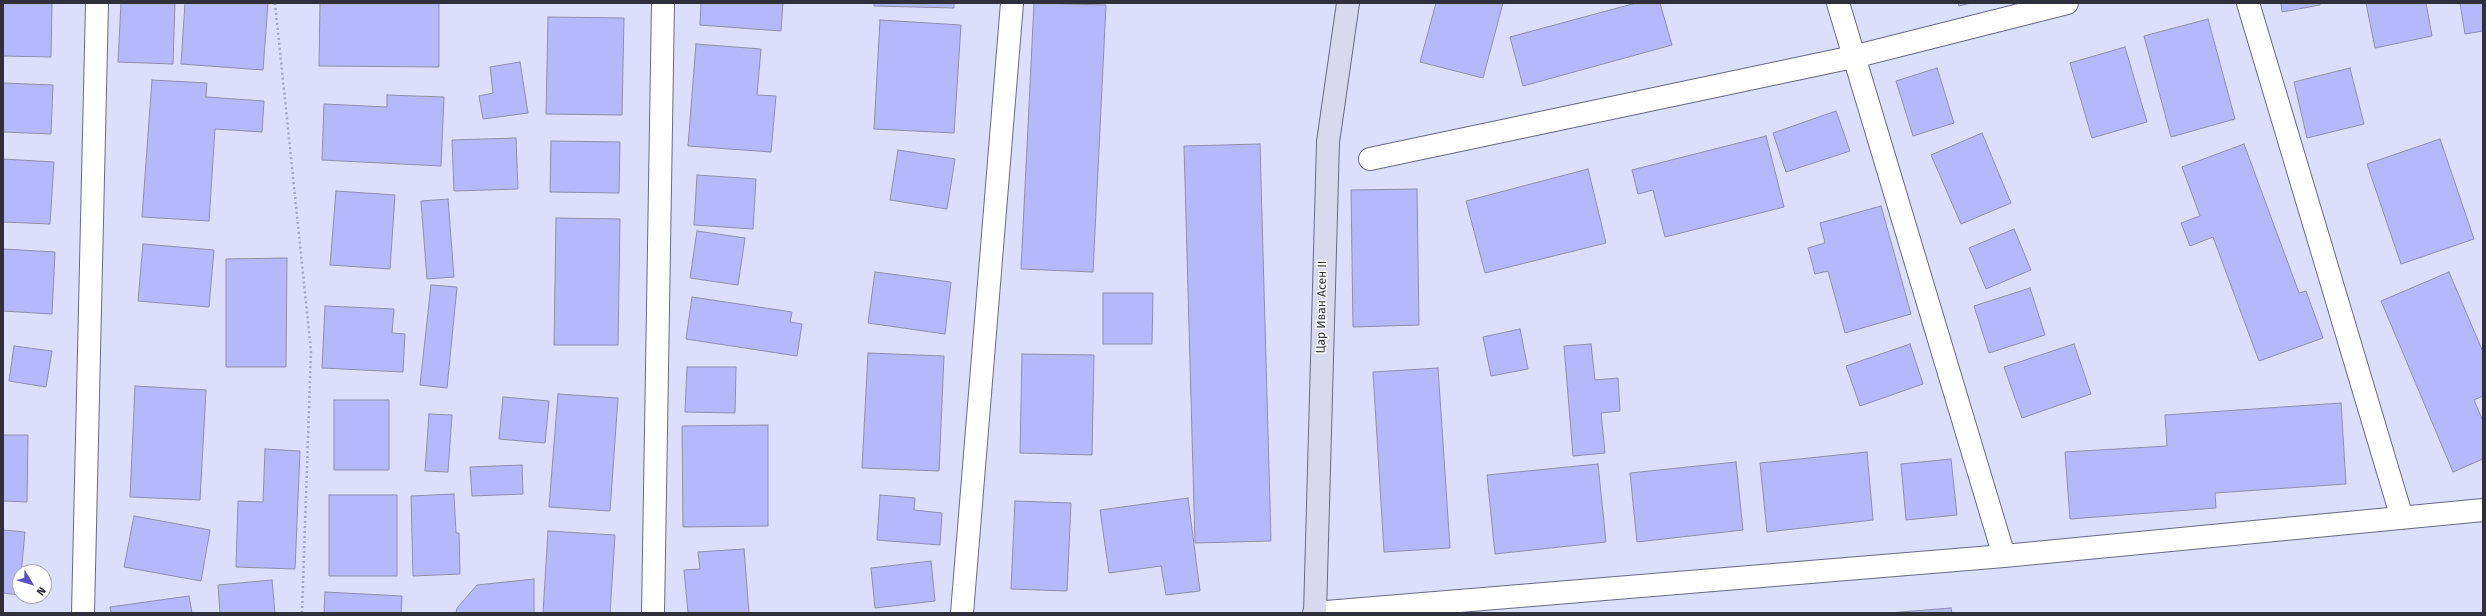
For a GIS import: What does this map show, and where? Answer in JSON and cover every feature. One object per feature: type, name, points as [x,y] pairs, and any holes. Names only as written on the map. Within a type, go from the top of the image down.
[{"type":"street","points":[[82,613],[97,3]]},
{"type":"street","points":[[653,613],[663,3]]},
{"type":"street","points":[[962,613],[1012,3]]},
{"type":"street","name":"Цар Иван Асен II","points":[[1315,613],[1328,142],[1348,3]]},
{"type":"street","points":[[1838,3],[1852,57],[2004,556]]},
{"type":"street","points":[[1370,159],[1852,57],[2067,3]]},
{"type":"street","points":[[2248,3],[2402,518]]},
{"type":"street","points":[[1315,613],[2004,556],[2483,510]]},
{"type":"path","points":[[275,3],[311,351],[302,613]]},
{"type":"building","points":[[3,3],[52,3],[51,57],[3,56]]},
{"type":"building","points":[[121,3],[175,3],[173,64],[118,62]]},
{"type":"building","points":[[185,3],[268,3],[263,70],[181,64]]},
{"type":"building","points":[[320,3],[439,3],[439,67],[319,66]]},
{"type":"building","points":[[701,3],[783,3],[781,31],[700,25]]},
{"type":"building","points":[[874,3],[954,3],[954,8],[874,6]]},
{"type":"building","points":[[1034,3],[1106,5],[1093,272],[1021,269]]},
{"type":"building","points":[[1436,3],[1503,3],[1483,78],[1420,62]]},
{"type":"building","points":[[1636,3],[1660,3],[1672,45],[1523,86],[1510,37]]},
{"type":"building","points":[[1958,3],[1971,3],[1959,6]]},
{"type":"building","points":[[2281,3],[2320,3],[2320,5],[2282,12]]},
{"type":"building","points":[[2366,3],[2426,3],[2432,36],[2375,48]]},
{"type":"building","points":[[2460,3],[2483,3],[2483,31],[2465,34]]},
{"type":"building","points":[[548,17],[624,18],[622,115],[546,114]]},
{"type":"building","points":[[2208,19],[2235,119],[2171,137],[2144,36]]},
{"type":"building","points":[[880,20],[961,25],[954,133],[874,129]]},
{"type":"building","points":[[696,44],[761,49],[757,95],[776,96],[771,152],[688,146]]},
{"type":"building","points":[[2125,47],[2147,122],[2092,138],[2070,63]]},
{"type":"building","points":[[520,62],[528,113],[483,119],[479,96],[493,93],[490,67]]},
{"type":"building","points":[[1937,68],[1954,123],[1913,136],[1896,81]]},
{"type":"building","points":[[2350,68],[2364,124],[2307,138],[2294,82]]},
{"type":"building","points":[[152,80],[207,83],[206,97],[264,101],[262,132],[215,129],[209,221],[142,217]]},
{"type":"building","points":[[3,83],[53,85],[51,134],[3,132]]},
{"type":"building","points":[[387,95],[444,97],[441,166],[322,160],[324,104],[387,107]]},
{"type":"building","points":[[1836,111],[1850,151],[1786,172],[1773,133]]},
{"type":"building","points":[[1982,133],[2011,203],[1961,224],[1931,155]]},
{"type":"building","points":[[1766,136],[1784,207],[1665,237],[1653,190],[1638,194],[1632,170]]},
{"type":"building","points":[[516,138],[518,189],[454,191],[452,140]]},
{"type":"building","points":[[2440,139],[2474,239],[2401,264],[2367,164]]},
{"type":"building","points":[[551,141],[620,142],[619,193],[550,192]]},
{"type":"building","points":[[1260,144],[1271,541],[1195,543],[1184,146]]},
{"type":"building","points":[[2244,144],[2299,293],[2306,291],[2323,338],[2259,361],[2213,237],[2190,246],[2181,223],[2200,216],[2182,167]]},
{"type":"building","points":[[898,150],[955,159],[947,209],[890,200]]},
{"type":"building","points":[[3,159],[54,162],[50,224],[3,222]]},
{"type":"building","points":[[1588,169],[1606,243],[1485,273],[1466,201]]},
{"type":"building","points":[[697,175],[756,179],[753,229],[694,225]]},
{"type":"building","points":[[1417,189],[1419,325],[1353,327],[1351,190]]},
{"type":"building","points":[[336,191],[395,195],[390,269],[330,265]]},
{"type":"building","points":[[448,199],[454,277],[427,279],[421,201]]},
{"type":"building","points":[[1881,206],[1911,314],[1845,333],[1828,271],[1815,274],[1808,248],[1825,243],[1820,223]]},
{"type":"building","points":[[556,218],[620,219],[618,345],[554,345]]},
{"type":"building","points":[[2014,229],[2031,270],[1986,289],[1969,248]]},
{"type":"building","points":[[697,231],[745,238],[738,285],[690,278]]},
{"type":"building","points":[[143,244],[214,250],[209,307],[138,301]]},
{"type":"building","points":[[3,249],[55,252],[52,314],[3,311]]},
{"type":"building","points":[[287,258],[286,367],[226,367],[226,259]]},
{"type":"building","points":[[875,272],[951,282],[945,334],[868,323]]},
{"type":"building","points":[[2449,272],[2483,352],[2483,396],[2474,400],[2483,421],[2483,459],[2453,472],[2381,301]]},
{"type":"building","points":[[431,285],[457,287],[447,388],[420,385]]},
{"type":"building","points":[[2030,288],[2045,335],[1989,353],[1974,306]]},
{"type":"building","points":[[1103,293],[1153,293],[1152,344],[1103,344]]},
{"type":"building","points":[[692,297],[792,312],[790,322],[802,324],[797,356],[686,339]]},
{"type":"building","points":[[325,306],[394,309],[392,333],[405,334],[403,372],[322,368]]},
{"type":"building","points":[[1520,329],[1528,369],[1491,376],[1483,337]]},
{"type":"building","points":[[1591,344],[1595,380],[1618,378],[1620,411],[1601,413],[1605,453],[1573,456],[1564,346]]},
{"type":"building","points":[[1910,344],[1923,384],[1860,406],[1846,366]]},
{"type":"building","points":[[2074,344],[2091,394],[2022,418],[2004,367]]},
{"type":"building","points":[[14,346],[52,351],[46,387],[9,381]]},
{"type":"building","points":[[868,353],[944,356],[939,471],[862,468]]},
{"type":"building","points":[[1022,354],[1094,355],[1092,455],[1020,453]]},
{"type":"building","points":[[687,367],[736,367],[735,413],[685,412]]},
{"type":"building","points":[[1438,368],[1450,548],[1384,552],[1373,372]]},
{"type":"building","points":[[135,386],[206,390],[200,500],[130,497]]},
{"type":"building","points":[[558,394],[618,398],[610,511],[549,507]]},
{"type":"building","points":[[503,397],[549,401],[545,443],[499,439]]},
{"type":"building","points":[[334,400],[389,400],[389,470],[334,470]]},
{"type":"building","points":[[2341,403],[2346,484],[2215,493],[2216,508],[2070,519],[2065,452],[2167,446],[2165,415]]},
{"type":"building","points":[[429,414],[452,415],[448,472],[425,471]]},
{"type":"building","points":[[768,425],[768,526],[683,527],[682,426]]},
{"type":"building","points":[[3,435],[28,435],[27,502],[3,501]]},
{"type":"building","points":[[265,449],[300,451],[295,569],[236,567],[238,501],[263,502]]},
{"type":"building","points":[[1867,452],[1873,520],[1767,532],[1760,463]]},
{"type":"building","points":[[1951,459],[1957,515],[1906,520],[1901,464]]},
{"type":"building","points":[[1736,462],[1743,530],[1637,542],[1630,473]]},
{"type":"building","points":[[1598,464],[1606,542],[1495,554],[1487,475]]},
{"type":"building","points":[[522,465],[523,494],[472,496],[470,467]]},
{"type":"building","points":[[454,494],[456,533],[459,533],[460,574],[413,576],[411,496]]},
{"type":"building","points":[[329,495],[397,495],[397,576],[329,576]]},
{"type":"building","points":[[880,495],[915,498],[914,510],[942,513],[940,545],[877,540]]},
{"type":"building","points":[[1188,498],[1200,591],[1166,595],[1161,566],[1109,573],[1100,510]]},
{"type":"building","points":[[1015,501],[1071,503],[1067,591],[1011,589]]},
{"type":"building","points":[[134,516],[210,530],[201,581],[124,567]]},
{"type":"building","points":[[3,530],[25,532],[22,564],[12,564],[12,594],[3,593]]},
{"type":"building","points":[[548,531],[615,535],[610,613],[543,613]]},
{"type":"building","points":[[744,549],[749,613],[688,613],[684,570],[700,569],[698,552]]},
{"type":"building","points":[[931,561],[935,601],[875,608],[871,568]]},
{"type":"building","points":[[534,579],[534,613],[456,613],[457,608],[477,585]]},
{"type":"building","points":[[272,580],[275,613],[220,613],[218,585]]},
{"type":"building","points":[[325,592],[402,596],[401,613],[324,613]]},
{"type":"building","points":[[189,596],[192,613],[111,613],[110,607]]},
{"type":"building","points":[[1951,608],[1952,613],[1888,613]]}]
